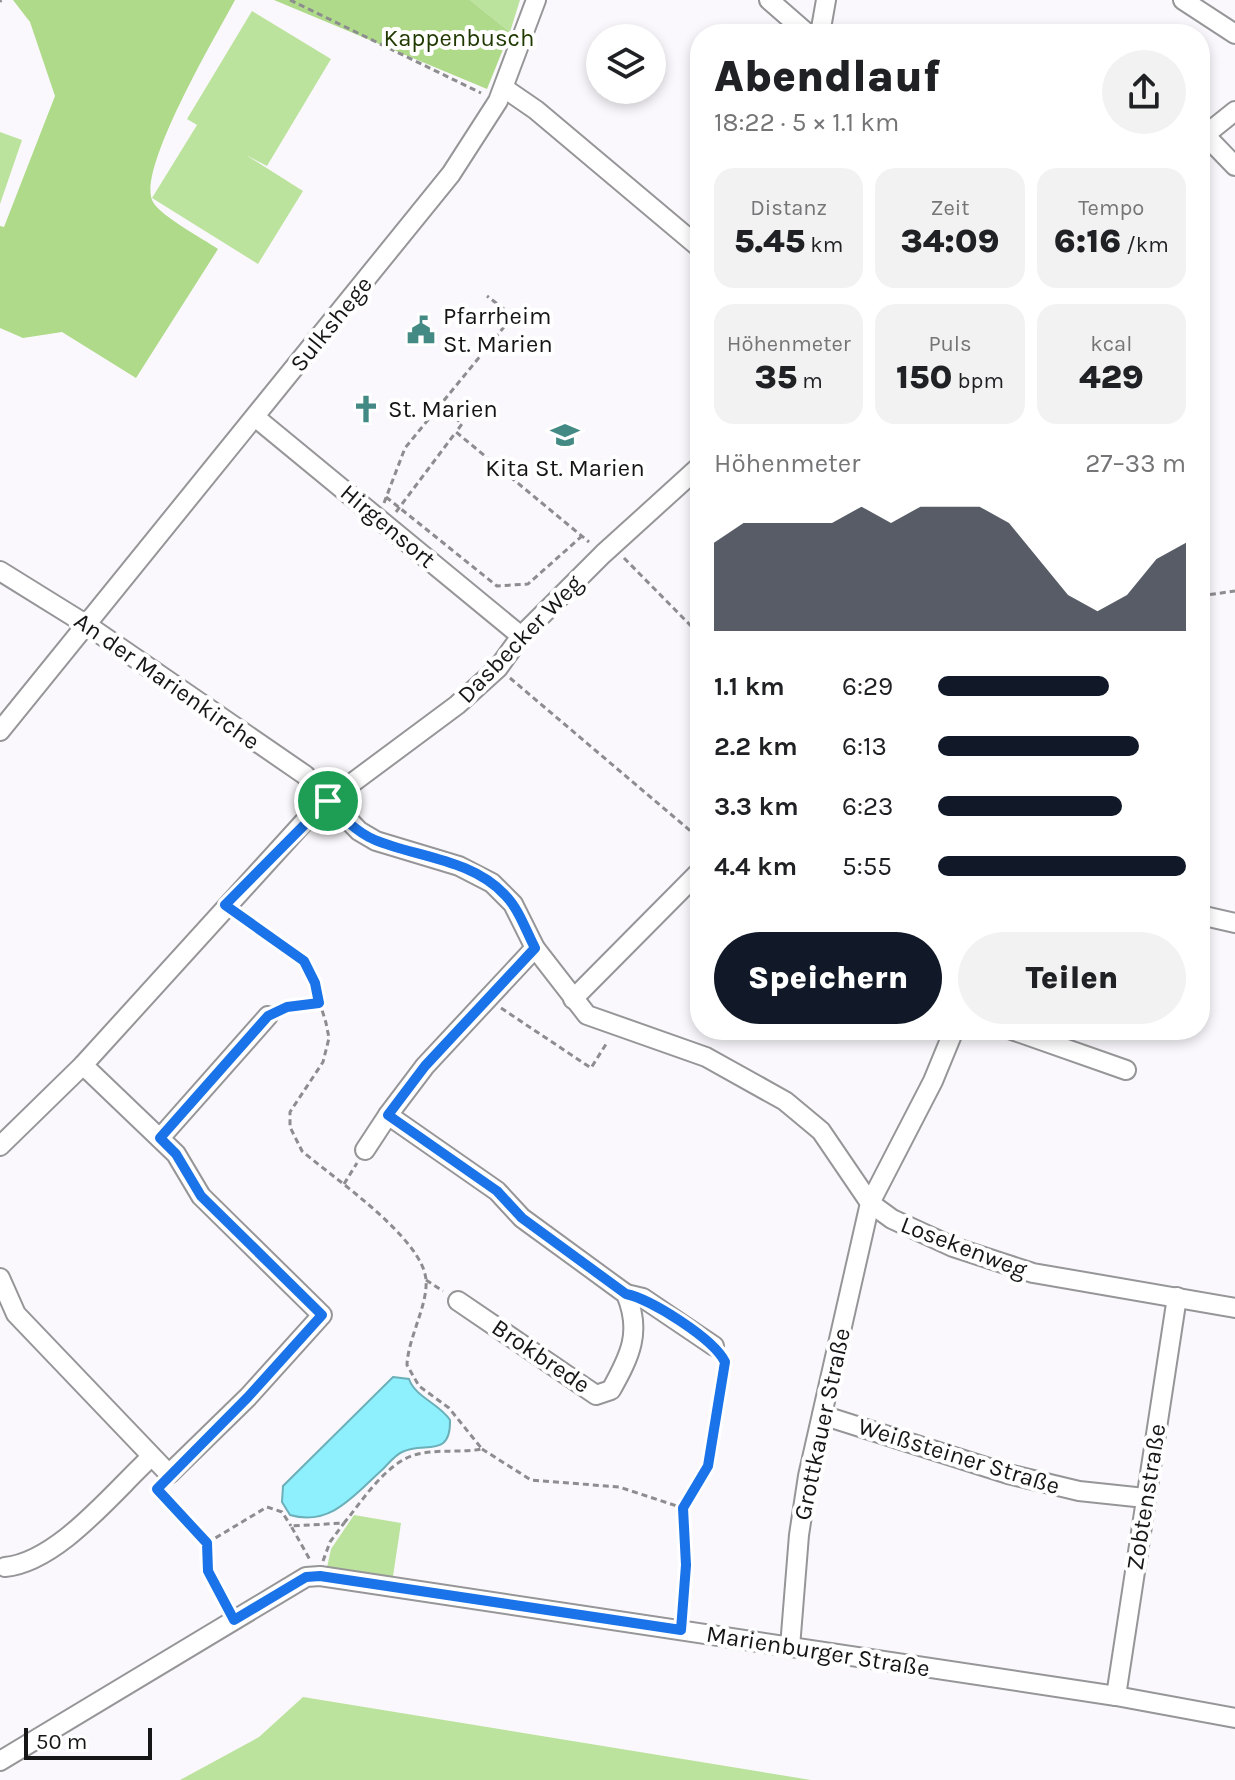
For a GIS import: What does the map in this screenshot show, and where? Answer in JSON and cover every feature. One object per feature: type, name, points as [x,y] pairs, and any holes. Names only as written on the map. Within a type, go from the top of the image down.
[{"type":"street","name":"Sulkshege","points":[[0,731],[408,231],[451,174],[501,94],[536,0]]},
{"type":"street","points":[[769,0],[797,24]]},
{"type":"street","points":[[822,24],[826,0]]},
{"type":"street","points":[[1183,0],[1235,34]]},
{"type":"street","points":[[501,94],[536,110],[690,240]]},
{"type":"street","points":[[1210,132],[1235,111]]},
{"type":"street","points":[[1210,144],[1235,166]]},
{"type":"street","name":"Hirgensort","points":[[255,417],[521,636]]},
{"type":"street","name":"Dasbecker Weg","points":[[0,1146],[83,1065],[225,905],[328,801],[457,705],[498,668],[521,636],[608,550],[690,475]]},
{"type":"street","name":"An der Marienkirche","points":[[0,571],[87,625],[305,775],[328,801]]},
{"type":"street","name":"Losekenweg","points":[[328,801],[345,819],[376,841],[429,855],[492,883],[513,904],[535,948],[587,1015],[706,1057],[785,1101],[821,1131],[870,1203],[892,1219],[941,1241],[1033,1273],[1235,1308]]},
{"type":"street","points":[[573,999],[690,881]]},
{"type":"street","points":[[1210,917],[1235,923]]},
{"type":"street","points":[[365,1150],[425,1066],[535,948]]},
{"type":"street","points":[[160,1138],[268,1016]]},
{"type":"street","name":"Grottkauer Straße","points":[[790,1647],[799,1535],[822,1415],[870,1203],[933,1081],[950,1040]]},
{"type":"street","points":[[1040,1040],[1126,1070]]},
{"type":"street","points":[[2,1288],[16,1314],[169,1474],[248,1397],[322,1315],[201,1196],[176,1154],[83,1065]]},
{"type":"street","points":[[388,1115],[497,1191],[522,1218],[626,1294],[643,1298],[714,1346]]},
{"type":"street","name":"Brokbrede","points":[[458,1301],[596,1395],[611,1390],[634,1345],[634,1312],[626,1294]]},
{"type":"street","name":"Zobtenstraße","points":[[1116,1696],[1177,1297]]},
{"type":"street","name":"Weißsteiner Straße","points":[[822,1415],[1008,1474],[1079,1491],[1145,1498]]},
{"type":"street","points":[[5,1567],[29,1563],[59,1543],[151,1457]]},
{"type":"street","points":[[0,1761],[306,1577],[320,1576]]},
{"type":"street","name":"Marienburger Straße","points":[[320,1576],[1116,1696],[1235,1718]]},
{"type":"path","points":[[290,0],[501,94]]},
{"type":"path","points":[[382,521],[386,497],[405,448],[513,316],[487,296]]},
{"type":"path","points":[[382,521],[400,506],[462,424],[440,404]]},
{"type":"path","points":[[456,432],[582,536],[608,550],[690,626]]},
{"type":"path","points":[[386,497],[497,586],[528,584],[582,536]]},
{"type":"path","points":[[1210,595],[1235,591]]},
{"type":"path","points":[[498,668],[690,831]]},
{"type":"path","points":[[225,905],[304,961],[315,983],[329,1038],[327,1051],[290,1112],[290,1127],[302,1151],[406,1242],[421,1264],[426,1280],[407,1365],[419,1386],[449,1408],[482,1449],[531,1480],[619,1487],[683,1508]]},
{"type":"path","points":[[487,999],[591,1068],[617,1028]]},
{"type":"path","points":[[268,1016],[287,1007],[319,1003]]},
{"type":"path","points":[[343,1185],[365,1150]]},
{"type":"path","points":[[426,1280],[458,1301]]},
{"type":"path","points":[[681,1630],[686,1565],[683,1508],[708,1466],[725,1373],[725,1362],[714,1346]]},
{"type":"path","points":[[320,1576],[327,1548],[344,1523],[375,1485],[402,1461],[416,1454],[482,1449]]},
{"type":"path","points":[[169,1474],[157,1489],[207,1543],[208,1571],[234,1620]]},
{"type":"path","points":[[207,1543],[267,1507],[282,1512],[320,1576]]},
{"type":"path","points":[[291,1526],[344,1523]]},
{"type":"green space","points":[[13,0],[235,0],[180,102],[166,134],[151,186],[153,202],[158,208],[218,249],[136,378],[62,332],[23,338],[0,328],[0,226],[4,227],[55,96],[30,22]]},
{"type":"green space","name":"Kappenbusch","points":[[274,0],[470,0],[510,32],[487,89]]},
{"type":"green space","points":[[470,0],[520,0],[510,32]]},
{"type":"green space","points":[[252,11],[331,59],[267,166],[246,155],[303,191],[258,264],[152,198],[197,125],[187,119]]},
{"type":"green space","points":[[0,132],[22,140],[0,204]]},
{"type":"green space","points":[[354,1515],[401,1523],[392,1583],[326,1572],[331,1549]]},
{"type":"green space","points":[[303,1697],[811,1780],[180,1780],[259,1737]]},
{"type":"water","points":[[393,1377],[409,1379],[417,1391],[446,1414],[450,1420],[446,1440],[435,1446],[399,1453],[352,1498],[330,1512],[305,1517],[290,1515],[282,1502],[283,1486]]},
{"type":"place","name":"Pfarrheim St. Marien","points":[[421,330]]},
{"type":"place","name":"St. Marien","points":[[366,409]]},
{"type":"place","name":"Kita St. Marien","points":[[565,435]]},
{"type":"route","points":[[328,801],[359,831],[376,841],[429,855],[492,883],[513,904],[535,948],[425,1066],[388,1115],[497,1191],[522,1218],[626,1294],[643,1298],[714,1346],[725,1362],[708,1466],[683,1508],[686,1565],[681,1630],[320,1576],[306,1577],[234,1620],[208,1571],[207,1543],[157,1489],[248,1397],[322,1315],[201,1196],[176,1154],[160,1138],[268,1016],[287,1007],[319,1003],[315,983],[304,961],[225,905],[313,812],[328,801]]}]
